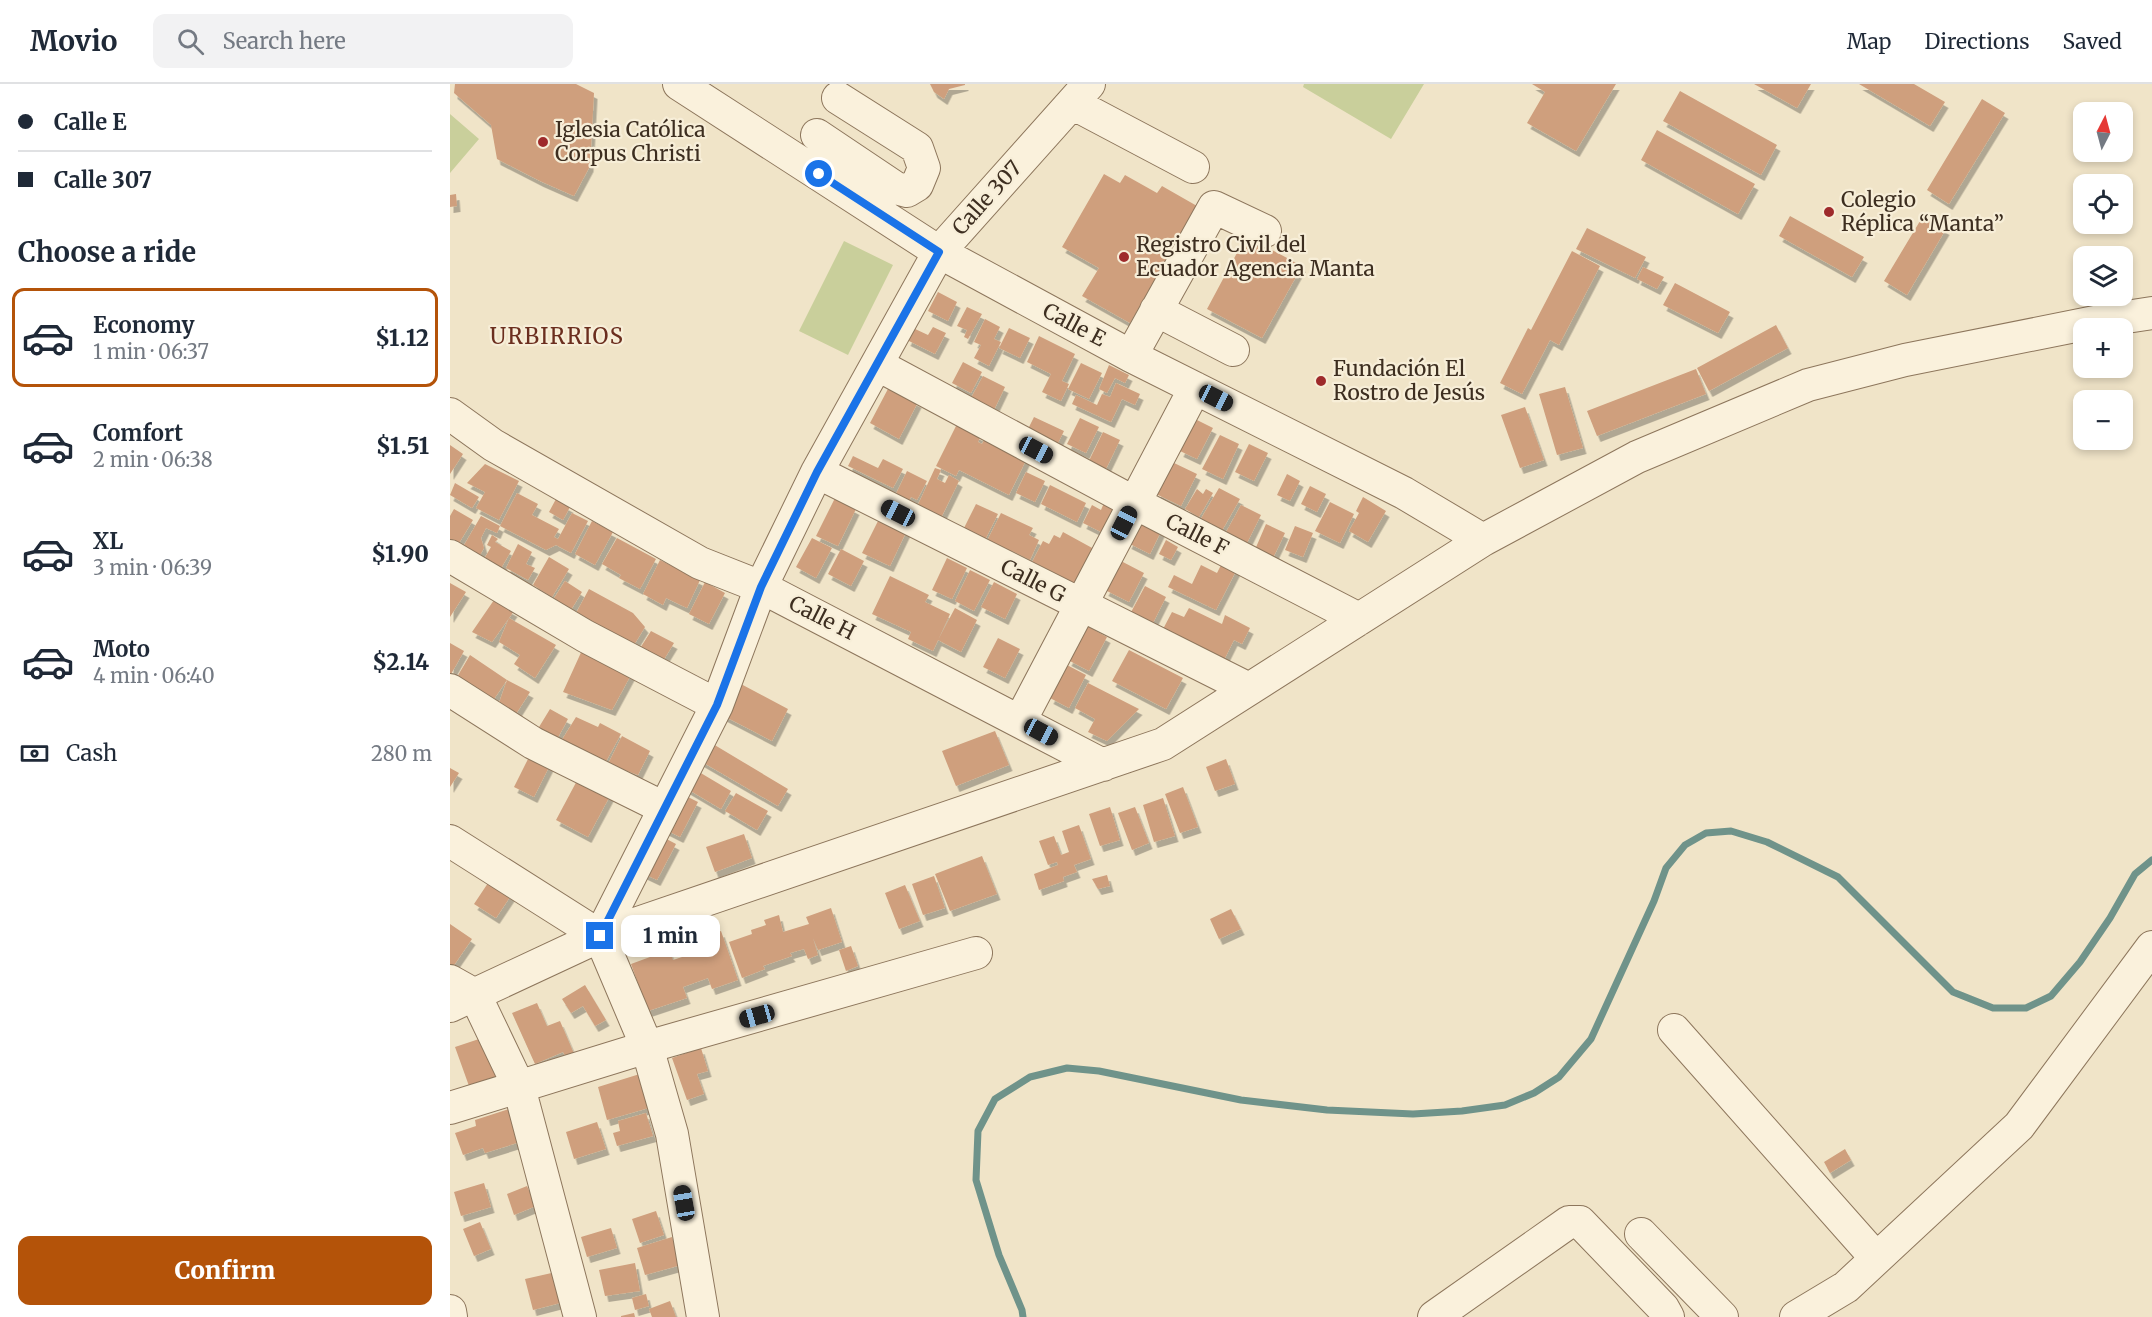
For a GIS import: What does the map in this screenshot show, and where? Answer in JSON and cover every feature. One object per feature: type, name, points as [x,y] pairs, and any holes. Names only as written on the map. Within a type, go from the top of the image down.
[{"type":"street","name":"Calle E","points":[[679,84],[939,252],[1131,356],[1404,493],[1483,540]]},
{"type":"street","points":[[799,161],[842,91],[917,148],[924,168],[917,185],[907,191],[896,188],[817,135]]},
{"type":"street","points":[[1080,94],[1193,167]]},
{"type":"street","name":"Calle 307","points":[[600,936],[717,705],[761,587],[817,472],[939,252],[1080,94]]},
{"type":"street","points":[[1131,356],[1214,207],[1265,231]]},
{"type":"street","points":[[1156,310],[1233,350]]},
{"type":"street","points":[[580,1317],[519,1087],[458,994],[600,936],[1163,744],[1483,540],[1638,457],[1808,385],[1905,360],[2100,321],[2152,313]]},
{"type":"street","name":"Calle F","points":[[878,365],[1135,503],[1359,619]]},
{"type":"street","points":[[1020,721],[1195,388]]},
{"type":"street","name":"Calle H","points":[[450,414],[493,445],[700,563],[761,587],[1103,765]]},
{"type":"street","name":"Calle G","points":[[817,472],[1248,689]]},
{"type":"street","points":[[450,556],[585,636],[717,705]]},
{"type":"street","points":[[450,690],[533,743],[664,808]]},
{"type":"street","points":[[450,841],[600,936],[647,1047],[672,1134],[703,1317]]},
{"type":"street","points":[[1796,1317],[1846,1287],[2019,1126],[2152,947]]},
{"type":"street","points":[[450,1108],[647,1047],[976,953]]},
{"type":"street","points":[[1674,1030],[1876,1258]]},
{"type":"street","points":[[1439,1316],[1560,1227],[1569,1222],[1580,1222],[1663,1308],[1668,1317]]},
{"type":"street","points":[[1641,1234],[1722,1317]]},
{"type":"street","points":[[450,1311],[451,1317]]},
{"type":"green space","points":[[1304,84],[1424,84],[1391,139],[1303,87]]},
{"type":"green space","points":[[450,114],[479,139],[450,173]]},
{"type":"green space","points":[[844,241],[893,265],[848,355],[799,331]]},
{"type":"building","name":"Iglesia Católica Corpus Christi","points":[[455,84],[576,84],[594,93],[590,166],[574,196],[497,159],[491,125],[454,93]]},
{"type":"building","points":[[930,84],[965,85],[949,89],[944,99],[934,92]]},
{"type":"building","points":[[1532,84],[1616,84],[1576,151],[1527,123],[1545,92]]},
{"type":"building","points":[[1754,84],[1811,84],[1797,108]]},
{"type":"building","points":[[1859,84],[1914,84],[1945,102],[1930,126]]},
{"type":"building","points":[[1680,91],[1777,145],[1761,175],[1663,121]]},
{"type":"building","points":[[1982,99],[2005,113],[1949,204],[1927,190]]},
{"type":"building","points":[[1657,130],[1755,184],[1738,214],[1641,160]]},
{"type":"building","name":"Registro Civil del Ecuador Agencia Manta","points":[[1104,174],[1120,183],[1125,175],[1157,193],[1162,186],[1197,206],[1130,323],[1082,296],[1099,268],[1062,247]]},
{"type":"building","points":[[456,194],[457,206],[450,207],[450,195]]},
{"type":"building","points":[[1790,216],[1864,257],[1852,277],[1779,236]]},
{"type":"building","points":[[1923,216],[1946,229],[1907,295],[1884,281]]},
{"type":"building","points":[[1587,228],[1646,257],[1635,278],[1576,249]]},
{"type":"building","points":[[1246,236],[1302,266],[1262,338],[1207,309]]},
{"type":"building","points":[[1572,251],[1600,266],[1559,345],[1550,340],[1522,394],[1500,383],[1528,328],[1531,330]]},
{"type":"building","points":[[1643,267],[1664,277],[1657,289],[1637,279]]},
{"type":"building","points":[[1675,283],[1730,312],[1718,333],[1663,305]]},
{"type":"building","points":[[938,292],[957,302],[948,321],[928,311]]},
{"type":"building","points":[[967,307],[982,314],[968,339],[964,337],[967,330],[957,326]]},
{"type":"building","points":[[985,319],[1000,327],[994,339],[1001,342],[989,366],[974,358],[981,345],[974,342]]},
{"type":"building","points":[[1776,325],[1788,348],[1709,391],[1697,368]]},
{"type":"building","points":[[933,327],[946,333],[935,354],[907,340],[913,328],[928,335]]},
{"type":"building","points":[[1009,328],[1030,338],[1020,358],[999,348]]},
{"type":"building","points":[[1039,336],[1075,354],[1062,381],[1069,384],[1061,401],[1042,392],[1051,374],[1027,362]]},
{"type":"building","points":[[963,362],[982,372],[971,393],[952,383]]},
{"type":"building","points":[[1081,363],[1102,373],[1089,399],[1068,389]]},
{"type":"building","points":[[1109,365],[1129,375],[1125,383],[1115,378],[1107,393],[1099,389]]},
{"type":"building","points":[[1696,369],[1706,394],[1597,436],[1587,411]]},
{"type":"building","points":[[983,376],[1005,387],[994,410],[971,398]]},
{"type":"building","points":[[1116,383],[1140,394],[1135,405],[1122,399],[1111,422],[1072,404],[1076,395],[1097,405],[1102,394],[1110,397]]},
{"type":"building","points":[[889,387],[918,402],[899,439],[870,423]]},
{"type":"building","points":[[1565,387],[1583,448],[1557,455],[1539,394]]},
{"type":"building","points":[[1525,407],[1544,460],[1520,468],[1501,415]]},
{"type":"building","points":[[1034,417],[1064,431],[1057,445],[1027,431]]},
{"type":"building","points":[[1080,418],[1099,427],[1086,453],[1067,444]]},
{"type":"building","points":[[1195,419],[1213,428],[1197,459],[1180,451]]},
{"type":"building","points":[[957,424],[981,436],[978,442],[982,444],[985,438],[1027,458],[1009,495],[959,470],[956,476],[936,466]]},
{"type":"building","points":[[1103,432],[1120,440],[1104,473],[1087,465]]},
{"type":"building","points":[[1220,435],[1239,444],[1223,479],[1202,469]]},
{"type":"building","points":[[1249,444],[1268,453],[1254,481],[1235,472]]},
{"type":"building","points":[[450,445],[463,454],[450,474]]},
{"type":"building","points":[[853,456],[878,468],[883,459],[903,469],[893,488],[848,466]]},
{"type":"building","points":[[1172,462],[1197,474],[1181,506],[1156,494]]},
{"type":"building","points":[[485,464],[519,481],[499,520],[476,508],[485,492],[467,483]]},
{"type":"building","points":[[935,468],[941,470],[937,479],[945,483],[949,475],[959,481],[940,520],[916,509]]},
{"type":"building","points":[[907,471],[927,481],[917,500],[911,497],[907,505],[894,498]]},
{"type":"building","points":[[1026,472],[1045,481],[1035,502],[1016,493]]},
{"type":"building","points":[[1287,474],[1300,481],[1290,501],[1277,495]]},
{"type":"building","points":[[455,483],[479,497],[472,508],[450,495]]},
{"type":"building","points":[[1050,485],[1086,503],[1077,522],[1041,504]]},
{"type":"building","points":[[1310,486],[1326,494],[1317,512],[1301,504]]},
{"type":"building","points":[[1219,488],[1240,499],[1220,534],[1199,522]]},
{"type":"building","points":[[1197,489],[1203,494],[1206,489],[1213,493],[1199,517],[1185,509]]},
{"type":"building","points":[[517,493],[538,504],[532,515],[559,529],[554,537],[558,539],[572,513],[588,521],[571,553],[556,545],[546,550],[500,526]]},
{"type":"building","points":[[1363,497],[1386,511],[1368,542],[1349,531],[1359,513],[1356,511]]},
{"type":"building","points":[[835,498],[856,509],[838,546],[816,536]]},
{"type":"building","points":[[1106,498],[1117,503],[1103,533],[1083,523],[1092,505],[1101,510]]},
{"type":"building","points":[[556,499],[570,507],[563,520],[549,512]]},
{"type":"building","points":[[1330,502],[1354,514],[1340,543],[1315,531]]},
{"type":"building","points":[[976,504],[998,514],[984,542],[962,532]]},
{"type":"building","points":[[1241,505],[1261,515],[1246,545],[1225,534]]},
{"type":"building","points":[[454,509],[473,520],[456,548],[450,545],[450,516]]},
{"type":"building","points":[[1001,513],[1033,528],[1029,535],[1039,540],[1030,560],[1012,551],[1008,557],[985,545]]},
{"type":"building","points":[[881,515],[908,528],[890,566],[862,553]]},
{"type":"building","points":[[1142,515],[1164,525],[1150,554],[1128,543]]},
{"type":"building","points":[[481,516],[500,526],[497,533],[486,528],[481,538],[484,548],[476,562],[460,552]]},
{"type":"building","points":[[592,521],[613,532],[595,565],[575,554]]},
{"type":"building","points":[[1266,524],[1285,533],[1272,560],[1254,552]]},
{"type":"building","points":[[1295,526],[1313,533],[1303,557],[1285,550]]},
{"type":"building","points":[[1063,532],[1094,549],[1072,589],[1029,568],[1043,541],[1049,544],[1054,535],[1060,538]]},
{"type":"building","points":[[492,535],[498,539],[495,542],[511,551],[497,575],[480,566],[491,547],[487,545]]},
{"type":"building","points":[[617,538],[656,559],[640,589],[619,578],[621,575],[602,564]]},
{"type":"building","points":[[812,538],[832,548],[816,578],[796,567]]},
{"type":"building","points":[[1166,540],[1178,547],[1171,560],[1159,554]]},
{"type":"building","points":[[518,544],[532,552],[526,564],[535,568],[528,580],[506,568]]},
{"type":"building","points":[[841,549],[864,561],[851,586],[828,574]]},
{"type":"building","points":[[549,557],[569,569],[552,597],[533,585]]},
{"type":"building","points":[[947,558],[967,568],[952,599],[932,590]]},
{"type":"building","points":[[660,560],[700,580],[687,608],[666,598],[663,605],[643,594]]},
{"type":"building","points":[[1121,561],[1144,573],[1129,602],[1105,590]]},
{"type":"building","points":[[1223,561],[1238,567],[1216,610],[1168,587],[1174,575],[1192,584],[1201,565],[1217,573]]},
{"type":"building","points":[[970,570],[990,580],[974,611],[955,601]]},
{"type":"building","points":[[890,576],[929,595],[925,602],[950,614],[933,651],[908,639],[911,632],[872,614]]},
{"type":"building","points":[[565,581],[582,592],[569,613],[551,603]]},
{"type":"building","points":[[705,582],[725,593],[709,624],[689,614]]},
{"type":"building","points":[[994,582],[1017,594],[1005,619],[981,607]]},
{"type":"building","points":[[450,583],[466,592],[450,617]]},
{"type":"building","points":[[1145,586],[1166,597],[1151,627],[1129,616]]},
{"type":"building","points":[[589,589],[633,613],[645,627],[634,645],[575,615]]},
{"type":"building","points":[[494,600],[514,611],[492,642],[472,632]]},
{"type":"building","points":[[955,608],[977,620],[961,652],[938,640]]},
{"type":"building","points":[[1189,608],[1222,624],[1225,615],[1250,628],[1242,644],[1234,640],[1223,662],[1162,631],[1172,612],[1184,617]]},
{"type":"building","points":[[509,618],[556,645],[535,678],[514,664],[520,655],[499,642]]},
{"type":"building","points":[[1087,626],[1107,637],[1089,671],[1068,660]]},
{"type":"building","points":[[651,631],[674,643],[660,666],[637,653]]},
{"type":"building","points":[[998,638],[1020,649],[1005,678],[983,667]]},
{"type":"building","points":[[450,643],[464,651],[450,676]]},
{"type":"building","points":[[584,646],[633,671],[612,710],[563,692]]},
{"type":"building","points":[[1129,650],[1183,678],[1166,709],[1112,681]]},
{"type":"building","points":[[470,655],[507,680],[494,699],[457,677]]},
{"type":"building","points":[[1067,665],[1086,675],[1069,708],[1050,698]]},
{"type":"building","points":[[507,680],[530,692],[516,714],[499,703]]},
{"type":"building","points":[[739,683],[788,709],[772,741],[722,715]]},
{"type":"building","points":[[1088,683],[1139,709],[1107,741],[1088,732],[1095,719],[1075,708]]},
{"type":"building","points":[[550,709],[568,719],[555,743],[536,732]]},
{"type":"building","points":[[576,717],[598,727],[600,723],[621,734],[603,767],[560,743]]},
{"type":"building","points":[[995,731],[1009,765],[956,786],[942,751]]},
{"type":"building","points":[[622,736],[650,751],[638,775],[608,764]]},
{"type":"building","points":[[708,741],[788,789],[778,806],[697,759]]},
{"type":"building","points":[[531,753],[551,763],[534,797],[514,787]]},
{"type":"building","points":[[1226,759],[1235,784],[1215,791],[1206,767]]},
{"type":"building","points":[[450,768],[459,773],[450,787]]},
{"type":"building","points":[[694,769],[731,791],[721,809],[684,787]]},
{"type":"building","points":[[580,775],[612,792],[588,837],[556,820]]},
{"type":"building","points":[[1183,787],[1198,827],[1180,833],[1165,794]]},
{"type":"building","points":[[680,793],[698,802],[680,837],[662,828]]},
{"type":"building","points":[[736,793],[768,811],[757,830],[725,811]]},
{"type":"building","points":[[1163,798],[1175,836],[1154,842],[1143,805]]},
{"type":"building","points":[[1110,807],[1120,840],[1100,846],[1089,814]]},
{"type":"building","points":[[1135,807],[1149,843],[1132,850],[1118,813]]},
{"type":"building","points":[[1079,825],[1091,859],[1074,865],[1077,872],[1063,877],[1064,881],[1039,890],[1034,874],[1058,865],[1057,862],[1048,865],[1039,841],[1054,836],[1061,855],[1069,852],[1062,831]]},
{"type":"building","points":[[657,834],[676,844],[657,880],[638,871]]},
{"type":"building","points":[[744,834],[752,858],[715,872],[706,847]]},
{"type":"building","points":[[982,856],[997,894],[950,911],[935,874]]},
{"type":"building","points":[[1107,875],[1110,886],[1098,889],[1092,879]]},
{"type":"building","points":[[934,876],[945,908],[923,915],[912,884]]},
{"type":"building","points":[[490,880],[512,894],[496,918],[474,904]]},
{"type":"building","points":[[905,885],[920,921],[899,929],[885,893]]},
{"type":"building","points":[[831,908],[842,942],[818,950],[813,938],[818,955],[808,959],[804,949],[790,953],[792,956],[763,966],[765,969],[742,978],[729,942],[752,934],[751,930],[766,925],[764,920],[779,915],[783,932],[809,924],[806,917]]},
{"type":"building","points":[[1231,909],[1241,929],[1219,939],[1210,919]]},
{"type":"building","points":[[450,924],[472,939],[450,971]]},
{"type":"building","points":[[721,931],[738,980],[712,989],[708,978],[683,987],[687,998],[648,1011],[631,964],[669,950],[673,960],[694,953],[690,942]]},
{"type":"building","points":[[851,946],[858,966],[846,971],[839,950]]},
{"type":"building","points":[[585,985],[606,1020],[595,1026],[583,1006],[571,1013],[562,999]]},
{"type":"building","points":[[537,1003],[547,1026],[560,1021],[575,1056],[567,1059],[563,1052],[535,1064],[512,1013]]},
{"type":"building","points":[[488,1036],[502,1074],[469,1086],[455,1047]]},
{"type":"building","points":[[701,1048],[708,1071],[697,1074],[704,1094],[687,1100],[672,1058]]},
{"type":"building","points":[[643,1073],[652,1107],[607,1120],[598,1087]]},
{"type":"building","points":[[509,1109],[520,1142],[485,1153],[483,1148],[463,1155],[455,1133],[476,1126],[475,1120]]},
{"type":"building","points":[[646,1113],[653,1136],[617,1146],[613,1133],[620,1131],[618,1121]]},
{"type":"building","points":[[597,1122],[606,1149],[574,1159],[566,1132]]},
{"type":"building","points":[[1845,1149],[1851,1160],[1830,1173],[1824,1162]]},
{"type":"building","points":[[484,1183],[491,1207],[461,1216],[454,1192]]},
{"type":"building","points":[[527,1186],[536,1206],[514,1215],[507,1194]]},
{"type":"building","points":[[656,1211],[664,1235],[640,1243],[632,1219]]},
{"type":"building","points":[[480,1222],[491,1249],[474,1256],[463,1229]]},
{"type":"building","points":[[611,1228],[617,1248],[587,1257],[581,1237]]},
{"type":"building","points":[[672,1237],[681,1265],[645,1275],[637,1248]]},
{"type":"building","points":[[635,1263],[640,1291],[605,1296],[599,1270]]},
{"type":"building","points":[[556,1272],[564,1302],[533,1310],[525,1279]]},
{"type":"building","points":[[646,1294],[649,1306],[635,1310],[632,1298]]},
{"type":"building","points":[[670,1301],[676,1317],[652,1317],[649,1309]]},
{"type":"building","points":[[634,1313],[635,1317],[621,1317],[621,1316]]},
{"type":"waterway","points":[[1023,1317],[999,1255],[976,1180],[978,1131],[995,1099],[1030,1077],[1067,1068],[1099,1071],[1241,1100],[1327,1110],[1413,1114],[1505,1105],[1534,1093],[1559,1077],[1591,1039],[1654,901],[1666,868],[1685,845],[1706,833],[1731,831],[1767,842],[1838,877],[1953,992],[1993,1008],[2026,1008],[2051,996],[2080,962],[2110,918],[2135,874],[2152,860]]},
{"type":"place","name":"Iglesia Católica Corpus Christi","points":[[543,142]]},
{"type":"place","name":"Colegio Réplica “Manta”","points":[[1829,212]]},
{"type":"place","name":"Registro Civil del Ecuador Agencia Manta","points":[[1124,257]]},
{"type":"place","name":"Fundación El Rostro de Jesús","points":[[1321,381]]},
{"type":"district","name":"URBIRRIOS","points":[[557,336]]},
{"type":"route","points":[[600,936],[717,705],[761,587],[817,472],[939,252],[819,174]]}]
